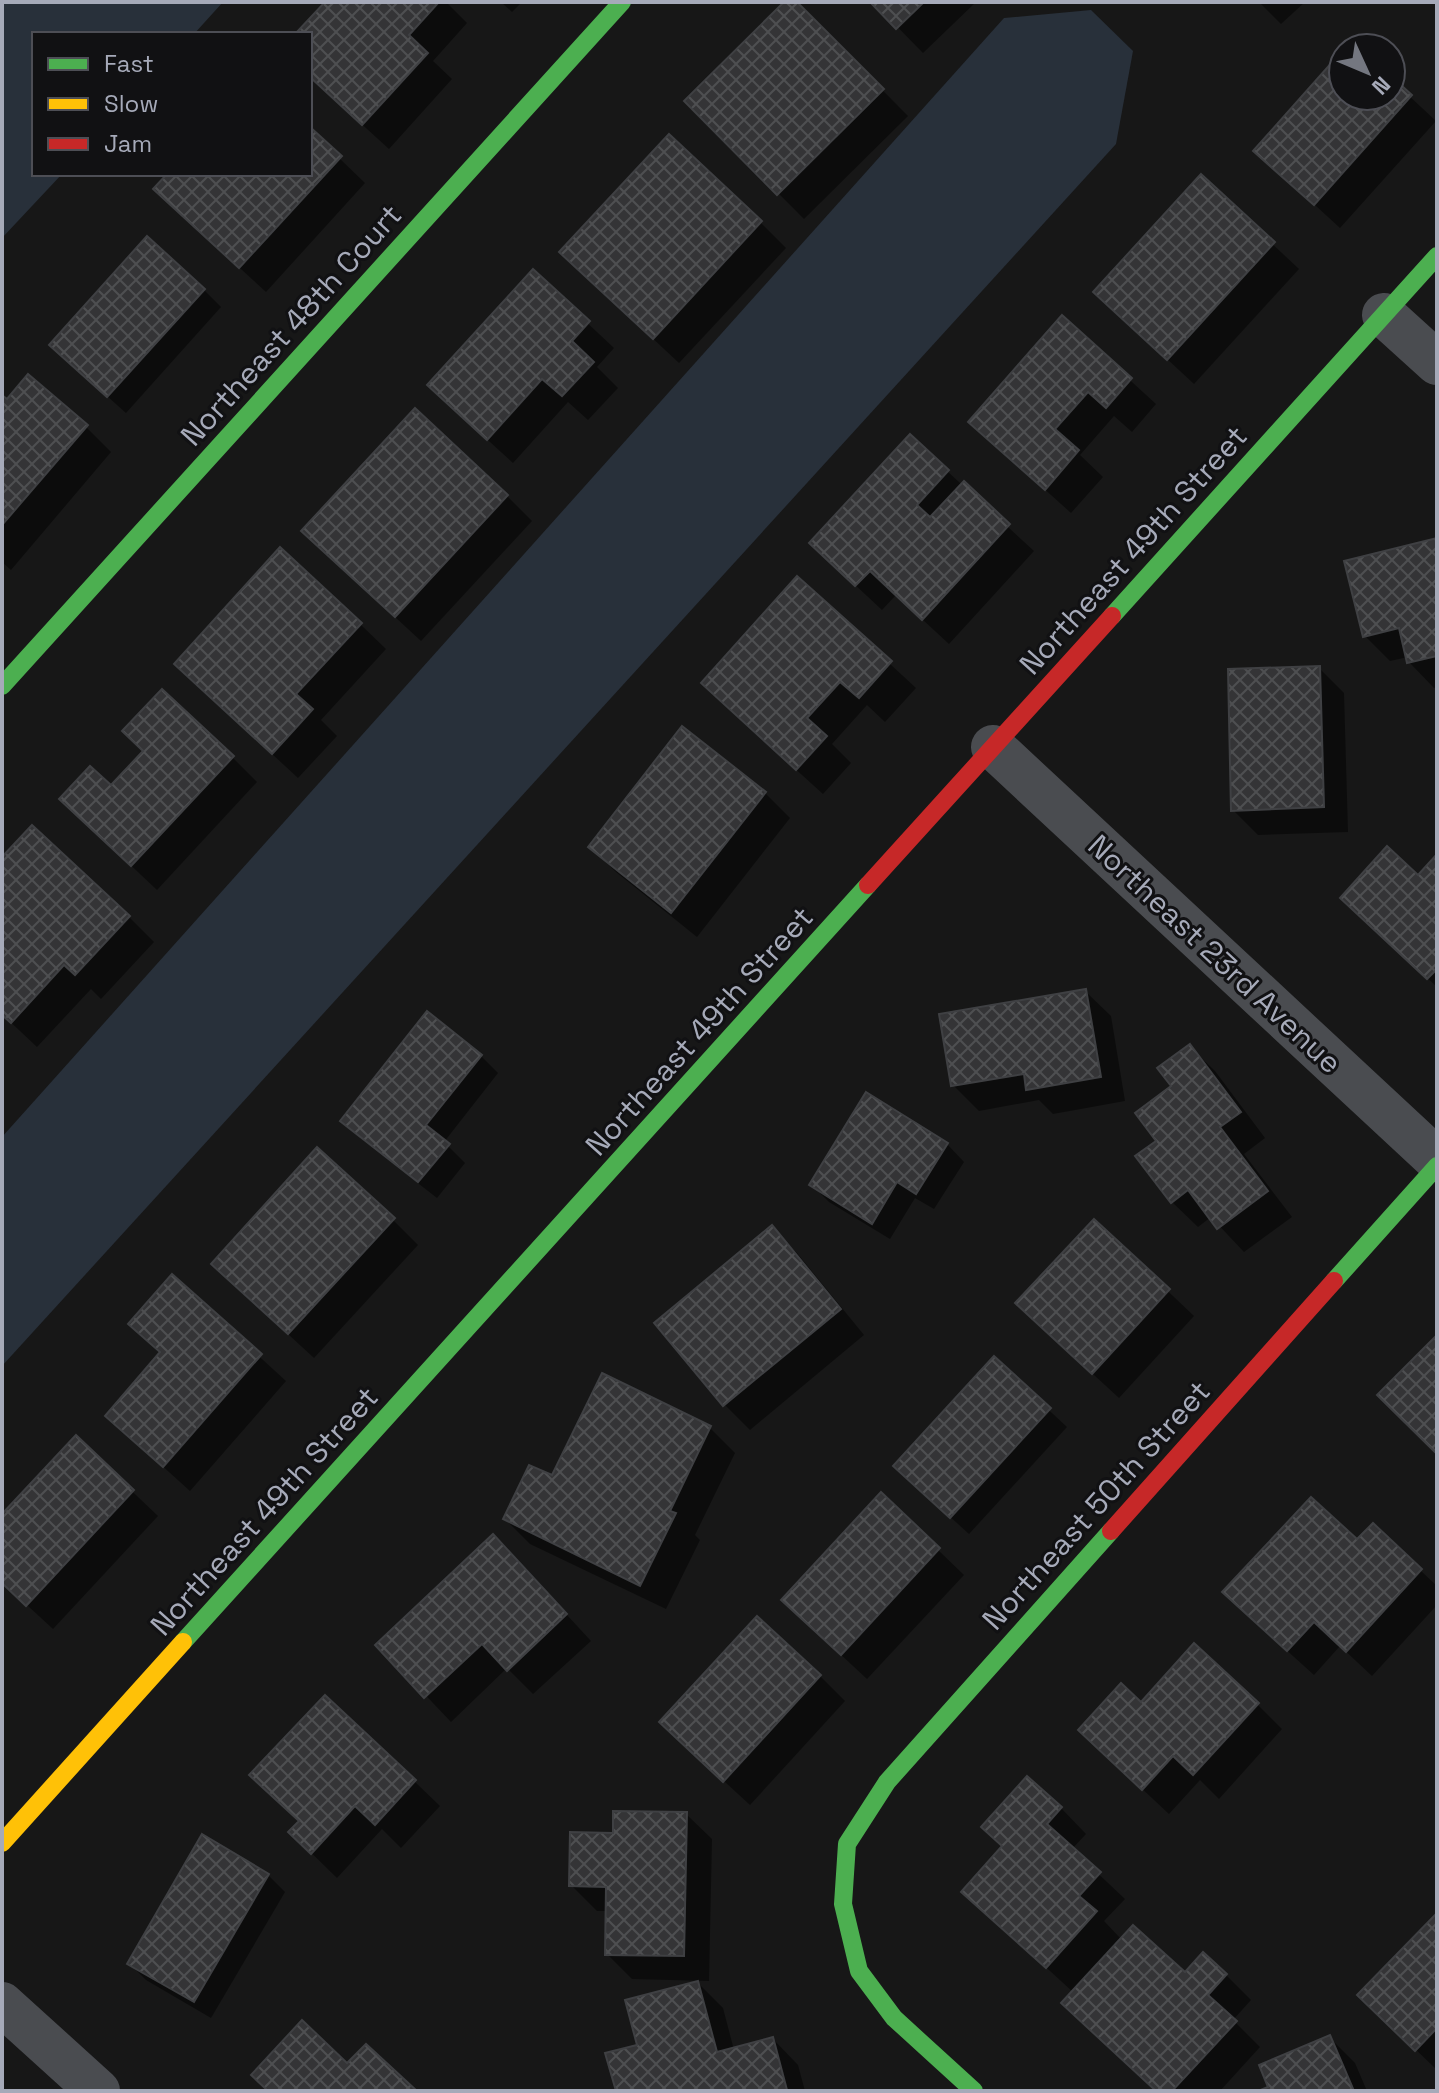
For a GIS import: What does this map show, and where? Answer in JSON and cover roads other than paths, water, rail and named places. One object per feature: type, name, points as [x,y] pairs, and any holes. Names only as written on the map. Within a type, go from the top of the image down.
[{"type":"street","name":"Northeast 48th Court","points":[[2,686],[622,2]]},
{"type":"street","name":"Northeast 49th Street","points":[[2,1843],[1437,256]]},
{"type":"street","points":[[1384,315],[1437,363]]},
{"type":"street","name":"Northeast 23rd Avenue","points":[[993,747],[1437,1160]]},
{"type":"street","name":"Northeast 50th Street","points":[[974,2091],[894,2018],[859,1971],[843,1904],[847,1844],[887,1782],[1437,1166]]},
{"type":"street","points":[[2,2004],[98,2091]]}]
